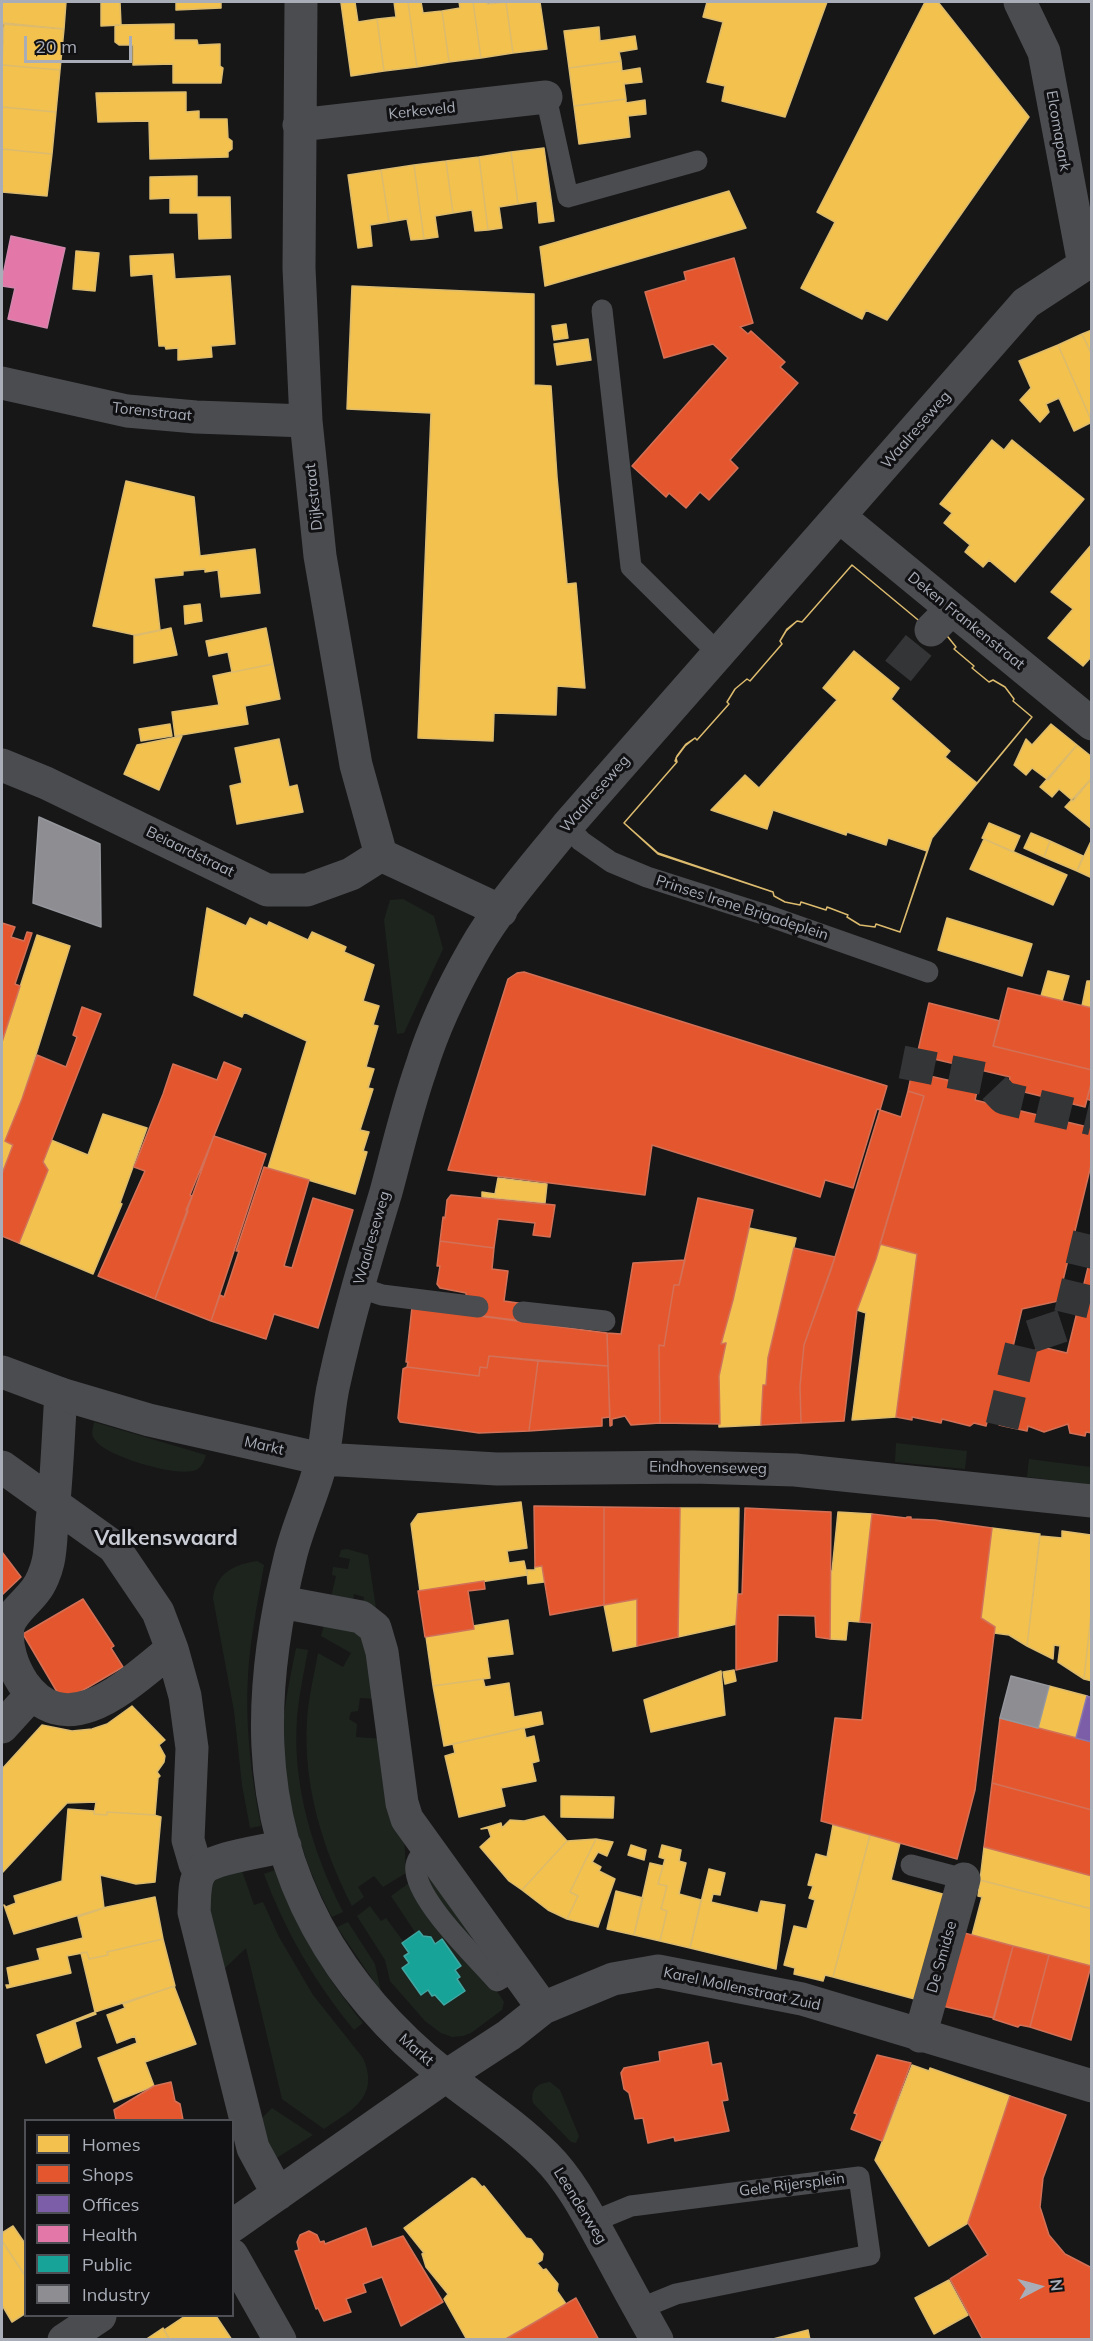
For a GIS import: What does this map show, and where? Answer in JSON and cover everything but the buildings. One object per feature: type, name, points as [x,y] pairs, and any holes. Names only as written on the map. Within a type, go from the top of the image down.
[{"type":"street","name":"Dijkstraat","points":[[301,2],[299,268],[306,421],[322,567],[356,765],[381,855]]},
{"type":"street","name":"Elcomapark","points":[[1020,2],[1044,52],[1088,264]]},
{"type":"street","name":"Kerkeveld","points":[[299,124],[546,97]]},
{"type":"street","name":"Waalreseweg","points":[[322,1459],[333,1385],[358,1287],[422,1064],[474,949],[567,826],[1026,303],[1088,264]]},
{"type":"street","name":"Torenstraat","points":[[2,383],[127,411],[196,417],[306,421]]},
{"type":"street","name":"Deken Frankenstraat","points":[[840,517],[941,620],[1092,724]]},
{"type":"street","name":"Beiaardstraat","points":[[2,765],[46,783],[267,890],[307,890],[351,874],[381,855]]},
{"type":"street","points":[[381,855],[501,911]]},
{"type":"street","name":"Markt","points":[[2,1372],[61,1394],[149,1420],[322,1459],[291,1556],[281,1602],[266,1708],[267,1755],[273,1801],[285,1846],[312,1917],[342,1967],[369,2003],[397,2034],[446,2076],[234,2225]]},
{"type":"street","points":[[61,1394],[48,1563],[36,1590],[8,1626],[8,1646],[12,1663],[32,1694],[46,1705],[66,1711],[91,1706],[110,1696],[172,1649]]},
{"type":"street","name":"Eindhovenseweg","points":[[322,1459],[497,1469],[693,1467],[795,1470],[1092,1502]]},
{"type":"street","points":[[2,1467],[114,1547],[158,1612],[172,1649],[185,1696],[192,1748],[188,1840],[195,1864],[201,1871]]},
{"type":"street","points":[[281,1602],[361,1617],[375,1628],[382,1652],[402,1803],[407,1819],[543,2008]]},
{"type":"street","points":[[2,1727],[32,1694]]},
{"type":"street","points":[[278,2194],[253,2148],[194,1912],[195,1888],[201,1871],[214,1862],[285,1846]]},
{"type":"street","name":"De Smidse","points":[[920,2036],[964,1879]]},
{"type":"street","name":"Karel Mollenstraat Zuid","points":[[446,2076],[508,2035],[543,2008],[613,1979],[658,1971],[802,1999],[1092,2086]]},
{"type":"street","name":"Leenderweg","points":[[446,2076],[516,2128],[549,2158],[570,2186],[592,2222],[657,2340]]},
{"type":"street","points":[[234,2259],[280,2340]]},
{"type":"street","points":[[64,2340],[98,2317]]},
{"type":"lane","points":[[546,97],[568,196],[697,161]]},
{"type":"lane","points":[[602,310],[631,567],[718,653]]},
{"type":"lane","name":"Prinses Irene Brigadeplein","points":[[567,826],[581,841],[611,862],[638,873],[786,921],[928,972]]},
{"type":"lane","points":[[358,1287],[382,1295],[478,1307]]},
{"type":"lane","points":[[523,1312],[605,1321]]},
{"type":"lane","points":[[911,1865],[964,1879]]},
{"type":"lane","name":"Gele Rijersplein","points":[[592,2222],[631,2206],[859,2176],[870,2255],[676,2294],[639,2309]]},
{"type":"shaded area","points":[[403,899],[434,916],[443,949],[404,1033],[397,1034],[384,920],[390,900]]},
{"type":"shaded area","points":[[94,1422],[206,1455],[204,1462],[196,1470],[187,1472],[159,1468],[127,1459],[112,1453],[95,1440],[92,1431]]},
{"type":"shaded area","points":[[896,1443],[967,1451],[965,1469],[895,1462]]},
{"type":"shaded area","points":[[1029,1459],[1091,1467],[1091,1485],[1027,1477]]},
{"type":"shaded area","points":[[347,1549],[368,1555],[376,1608],[363,1604],[364,1597],[354,1594],[353,1601],[331,1597],[336,1576],[332,1575],[333,1567],[348,1569],[350,1559],[339,1557],[341,1550]]},
{"type":"shaded area","points":[[257,1561],[264,1565],[250,1647],[247,1713],[254,1788],[261,1826],[250,1828],[242,1785],[234,1711],[213,1598],[222,1576],[234,1567]]},
{"type":"shaded area","points":[[324,1625],[361,1634],[378,1699],[360,1698],[358,1711],[351,1712],[349,1719],[357,1724],[356,1737],[384,1739],[404,1835],[406,1873],[383,1887],[374,1876],[358,1887],[364,1897],[352,1906],[324,1840],[308,1769],[308,1713],[318,1653],[343,1667],[351,1653],[321,1636]]},
{"type":"shaded area","points":[[296,1648],[308,1650],[297,1718],[296,1743],[301,1793],[322,1866],[343,1912],[332,1917],[311,1873],[303,1849],[286,1775],[283,1726]]},
{"type":"shaded area","points":[[427,1867],[485,1956],[434,1893],[424,1871]]},
{"type":"shaded area","points":[[241,1868],[254,1905],[263,1902],[279,1937],[313,1995],[363,2058],[367,2071],[366,2093],[353,2108],[324,2129],[282,2099],[246,1948],[222,1971],[205,1890],[211,1879]]},
{"type":"shaded area","points":[[275,1870],[302,1931],[336,1987],[363,2023],[354,2030],[326,1994],[281,1916],[264,1874]]},
{"type":"shaded area","points":[[409,1883],[471,1966],[504,2002],[502,2010],[471,2033],[452,2037],[441,2033],[425,2021],[390,1981],[385,1960],[357,1916],[370,1906],[381,1921],[386,1918],[403,1941],[415,1932],[391,1896]]},
{"type":"shaded area","points":[[348,1922],[375,1964],[381,1992],[337,1927]]},
{"type":"shaded area","points":[[550,2082],[560,2090],[579,2136],[576,2143],[571,2142],[533,2103],[535,2088]]},
{"type":"shaded area","points":[[272,2108],[313,2135],[275,2159],[258,2122]]},
{"type":"tunnel","points":[[898,671],[931,630]]},
{"type":"tunnel","points":[[902,1062],[986,1079],[1004,1098],[1092,1119]]},
{"type":"tunnel","points":[[1002,1426],[1023,1339],[1068,1324],[1092,1224]]},
{"type":"district","name":"Valkenswaard","points":[[166,1539]]}]
